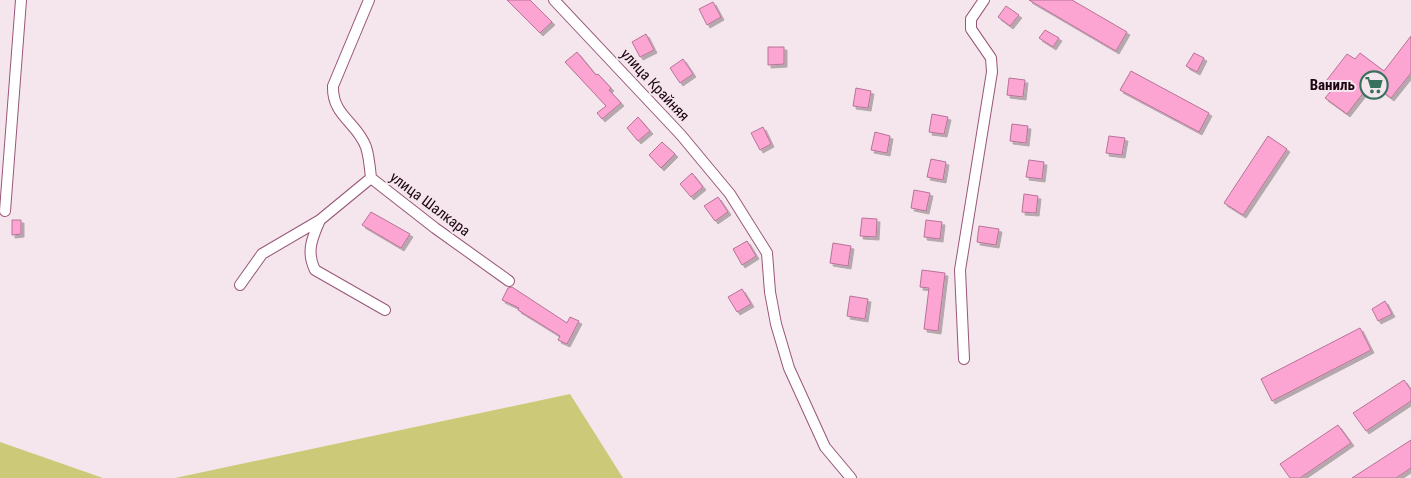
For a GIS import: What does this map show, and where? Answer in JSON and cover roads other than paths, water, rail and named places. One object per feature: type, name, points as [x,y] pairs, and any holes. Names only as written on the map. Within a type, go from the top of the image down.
[{"type":"street","points":[[5,211],[20,0]]},
{"type":"street","name":"улица Шалкара","points":[[369,0],[333,86],[333,98],[338,110],[366,146],[371,178],[434,228],[510,281]]},
{"type":"street","name":"улица Крайняя","points":[[554,0],[681,135],[730,194],[767,253],[770,292],[776,324],[789,368],[825,447],[851,478]]},
{"type":"street","points":[[964,359],[960,270],[992,67],[991,58],[971,29],[971,19],[984,0]]},
{"type":"street","points":[[240,285],[262,254],[320,220],[371,178]]},
{"type":"street","points":[[320,220],[311,242],[310,260],[315,270],[385,310]]},
{"type":"place","name":"Ваниль","points":[[1374,85]]}]
